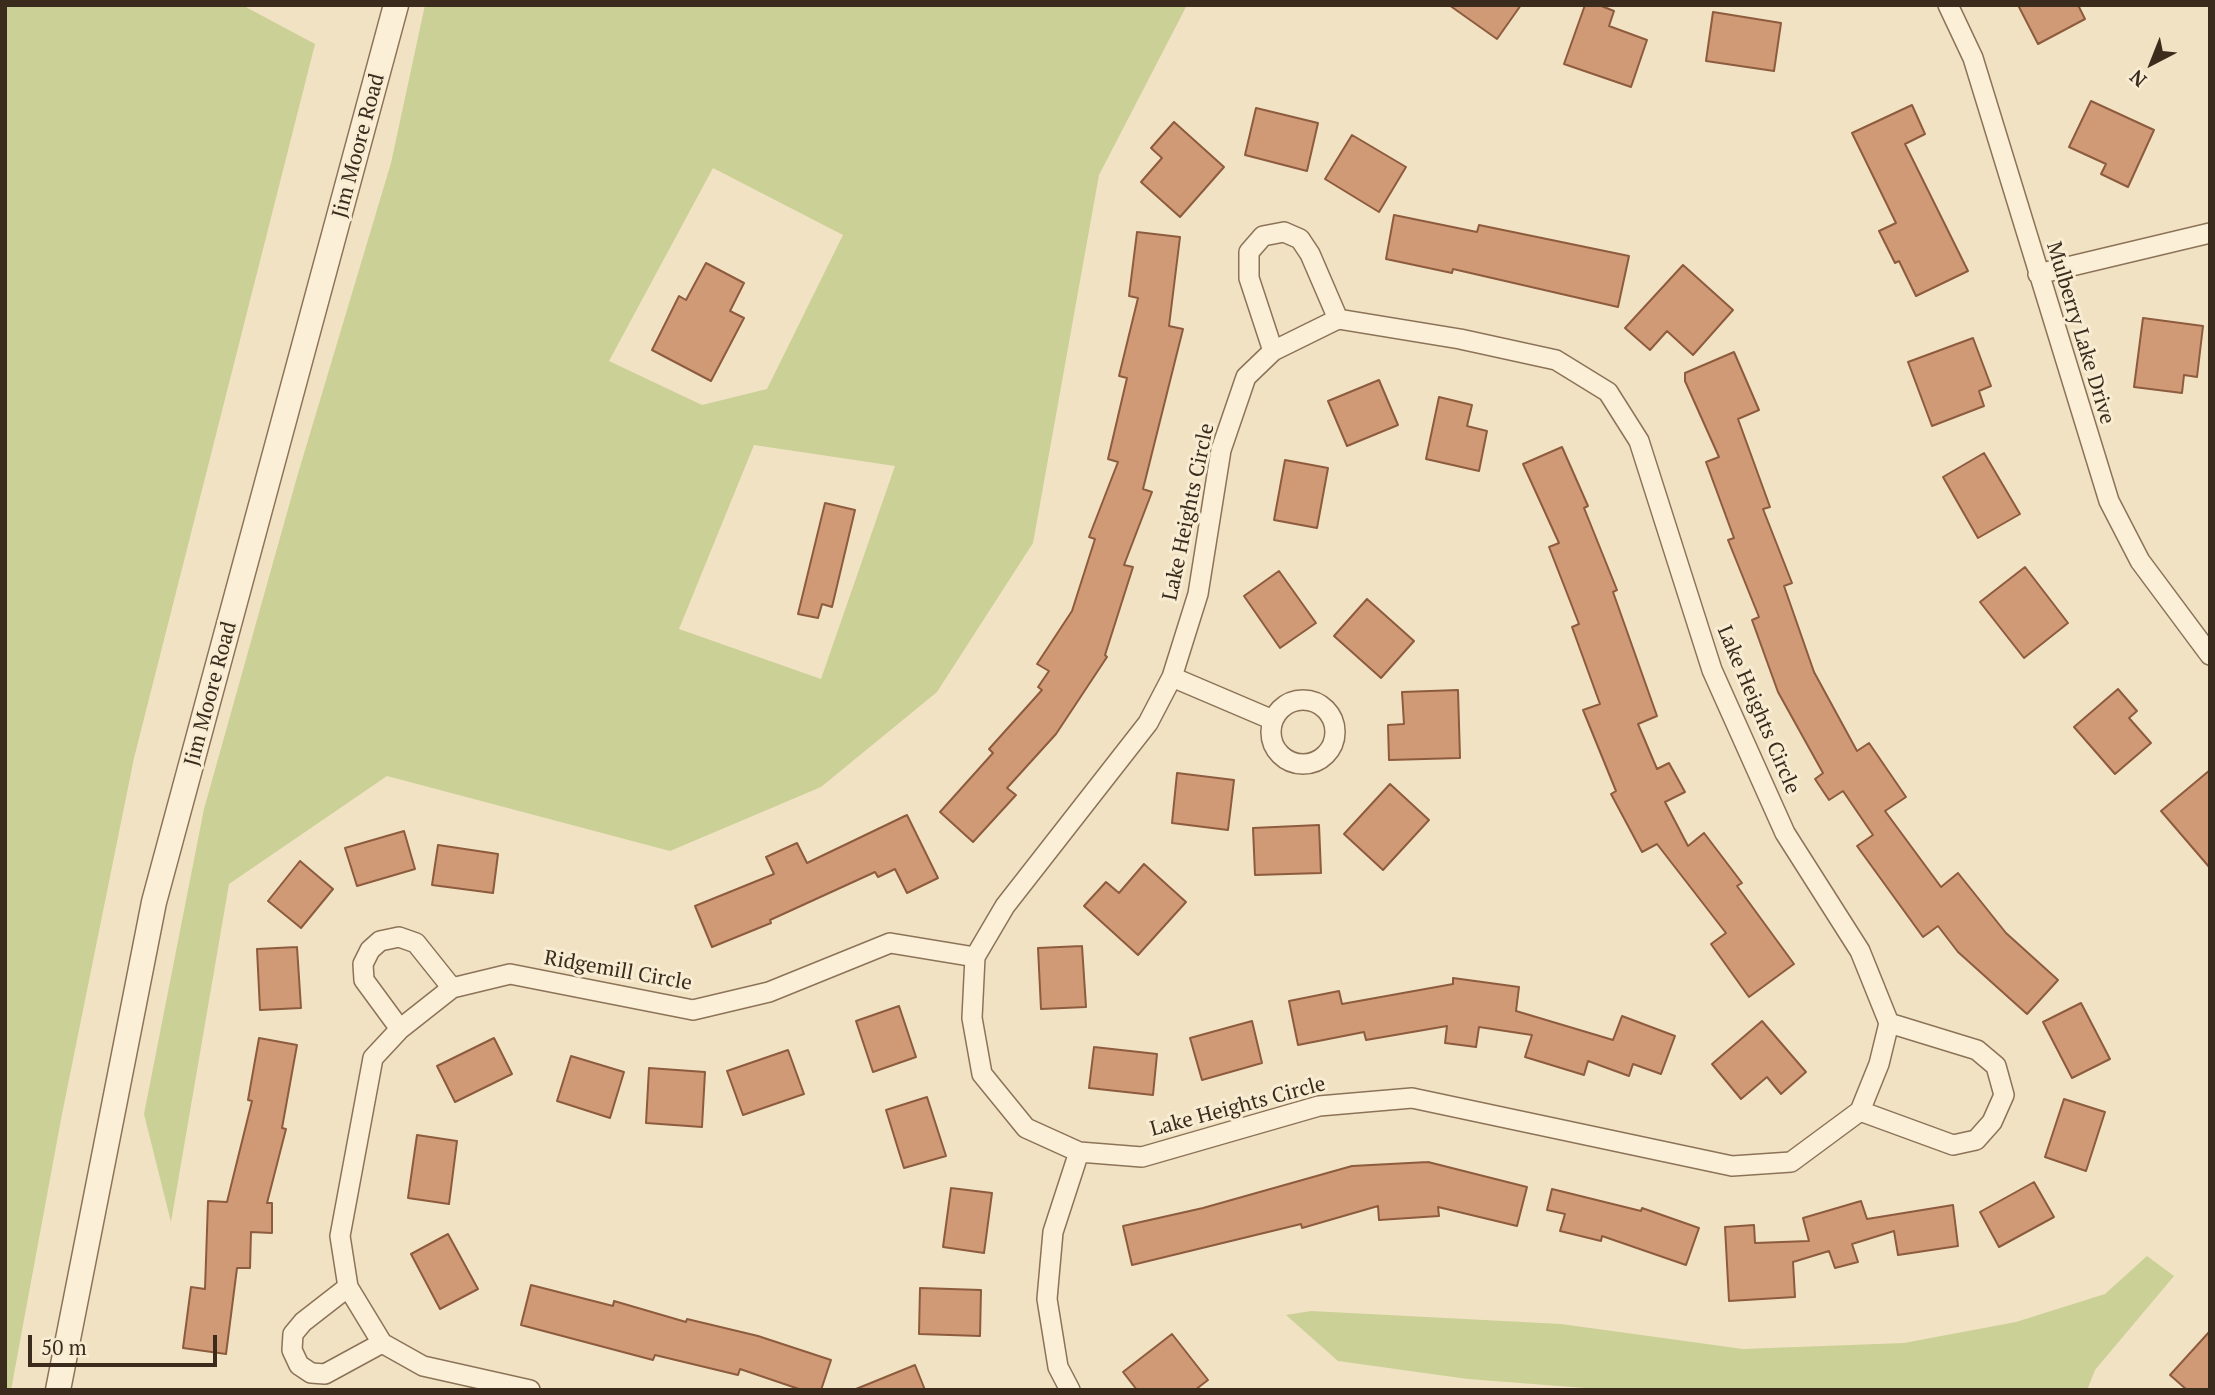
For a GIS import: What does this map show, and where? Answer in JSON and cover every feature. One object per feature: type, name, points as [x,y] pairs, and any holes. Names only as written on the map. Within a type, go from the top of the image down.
[{"type":"street","name":"Jim Moore Road","points":[[58,1390],[154,902],[396,5]]},
{"type":"street","name":"Mulberry Lake Drive","points":[[1948,5],[1973,58],[2109,501],[2140,561],[2210,655]]},
{"type":"street","points":[[1273,351],[1249,278],[1249,252],[1263,236],[1284,232],[1300,239],[1310,254],[1338,319]]},
{"type":"street","points":[[2038,274],[2210,233]]},
{"type":"street","name":"Lake Heights Circle","points":[[1860,1111],[1791,1162],[1732,1166],[1412,1098],[1319,1106],[1142,1157],[1079,1152],[1026,1128],[982,1074],[972,1018],[975,957],[1005,906],[1148,723],[1172,677],[1198,594],[1221,450],[1246,377],[1273,351],[1338,319],[1460,339],[1556,360],[1608,392],[1639,441],[1712,670],[1785,833],[1860,951],[1889,1023]]},
{"type":"street","points":[[1172,677],[1273,720]]},
{"type":"street","points":[[400,1029],[364,980],[363,964],[370,950],[380,942],[399,937],[416,943],[452,988]]},
{"type":"street","name":"Ridgemill Circle","points":[[530,1390],[423,1366],[382,1343],[348,1287],[341,1236],[373,1058],[400,1029],[452,988],[510,974],[693,1010],[769,992],[890,943],[975,957]]},
{"type":"street","points":[[1889,1023],[1977,1049],[1996,1066],[2004,1095],[1992,1122],[1976,1140],[1953,1145],[1860,1111],[1879,1064],[1889,1023]]},
{"type":"street","points":[[1070,1390],[1058,1367],[1046,1299],[1053,1232],[1079,1152]]},
{"type":"street","points":[[348,1287],[303,1322],[293,1334],[292,1350],[299,1365],[311,1373],[325,1374],[382,1343]]},
{"type":"green space","points":[[5,5],[242,5],[315,44],[134,758],[62,1114],[11,1390],[5,1390]]},
{"type":"green space","points":[[425,5],[1187,5],[1099,175],[1033,543],[937,692],[821,787],[670,851],[387,776],[229,884],[171,1222],[144,1114],[204,809],[297,477],[391,163]],"holes":[[[713,168],[843,235],[767,389],[702,405],[609,361]],[[754,445],[895,466],[821,679],[679,629]]]},
{"type":"green space","points":[[2147,1256],[2174,1276],[2095,1370],[2087,1390],[1611,1390],[1468,1379],[1338,1361],[1286,1315],[1311,1311],[1561,1324],[1743,1349],[1904,1343],[2016,1322],[2105,1294]]},
{"type":"building","points":[[1449,5],[1521,5],[1497,39]]},
{"type":"building","points":[[1585,5],[1599,5],[1614,11],[1609,26],[1647,40],[1631,87],[1564,64]]},
{"type":"building","points":[[2018,5],[2078,5],[2085,19],[2038,44]]},
{"type":"building","points":[[1713,12],[1781,23],[1774,71],[1706,61]]},
{"type":"building","points":[[2091,101],[2154,130],[2128,187],[2101,174],[2106,164],[2069,147]]},
{"type":"building","points":[[1912,105],[1925,134],[1905,144],[1968,271],[1916,296],[1899,261],[1895,263],[1879,231],[1896,223],[1852,133]]},
{"type":"building","points":[[1256,108],[1318,123],[1307,171],[1245,155]]},
{"type":"building","points":[[1174,122],[1224,167],[1180,217],[1141,182],[1162,158],[1151,148]]},
{"type":"building","points":[[1352,135],[1406,167],[1379,212],[1325,179]]},
{"type":"building","points":[[1394,215],[1477,232],[1479,225],[1629,256],[1618,307],[1453,269],[1452,273],[1386,259]]},
{"type":"building","points":[[1137,232],[1180,237],[1169,326],[1183,329],[1143,489],[1152,492],[1124,565],[1133,567],[1105,655],[1107,657],[1056,734],[1007,788],[1016,795],[973,842],[940,812],[993,753],[989,749],[1042,690],[1038,687],[1049,671],[1037,664],[1072,611],[1095,539],[1089,537],[1118,462],[1108,459],[1127,378],[1119,376],[1138,298],[1129,296]]},
{"type":"building","points":[[706,263],[744,283],[730,311],[744,318],[711,381],[652,350],[679,296],[686,300]]},
{"type":"building","points":[[1683,265],[1733,310],[1693,355],[1667,331],[1650,350],[1625,328]]},
{"type":"building","points":[[2143,318],[2203,326],[2197,377],[2184,375],[2182,393],[2134,387]]},
{"type":"building","points":[[1973,338],[1991,386],[1979,391],[1984,406],[1932,426],[1908,362]]},
{"type":"building","points":[[1734,352],[1759,410],[1738,419],[1770,507],[1763,509],[1792,583],[1784,586],[1814,672],[1857,751],[1869,743],[1906,797],[1885,811],[1941,887],[1958,873],[2006,933],[2058,980],[2027,1014],[1958,952],[1938,926],[1923,937],[1857,846],[1873,835],[1843,791],[1829,800],[1815,779],[1823,773],[1778,692],[1752,620],[1759,617],[1728,540],[1734,538],[1706,462],[1719,457],[1685,381],[1685,373]]},
{"type":"building","points":[[1379,380],[1398,425],[1347,446],[1328,401]]},
{"type":"building","points":[[1439,397],[1472,405],[1467,426],[1487,431],[1479,471],[1426,459]]},
{"type":"building","points":[[1562,447],[1588,506],[1584,508],[1617,590],[1613,592],[1657,716],[1638,724],[1657,769],[1669,763],[1685,792],[1665,802],[1688,846],[1704,833],[1742,883],[1737,886],[1794,964],[1749,997],[1711,944],[1726,933],[1657,844],[1642,852],[1611,794],[1616,791],[1583,710],[1600,704],[1572,627],[1579,624],[1549,547],[1559,543],[1523,464]]},
{"type":"building","points":[[1984,453],[2020,514],[1978,538],[1943,477]]},
{"type":"building","points":[[1285,460],[1328,468],[1317,528],[1274,520]]},
{"type":"building","points":[[825,503],[855,510],[832,607],[822,604],[818,618],[798,614]]},
{"type":"building","points":[[2025,567],[2068,623],[2024,658],[1980,602]]},
{"type":"building","points":[[1279,571],[1316,623],[1280,648],[1244,596]]},
{"type":"building","points":[[1367,599],[1414,641],[1381,678],[1334,636]]},
{"type":"building","points":[[2118,689],[2137,711],[2129,718],[2151,743],[2115,774],[2074,727]]},
{"type":"building","points":[[1458,690],[1460,758],[1389,760],[1388,725],[1404,724],[1402,692]]},
{"type":"building","points":[[2210,770],[2210,868],[2161,811]]},
{"type":"building","points":[[1177,773],[1234,780],[1228,830],[1172,823]]},
{"type":"building","points":[[1390,784],[1429,820],[1383,870],[1344,834]]},
{"type":"building","points":[[907,815],[938,878],[907,893],[895,869],[878,877],[875,872],[770,920],[771,923],[712,947],[695,906],[774,874],[766,857],[797,843],[807,863]]},
{"type":"building","points":[[1319,825],[1321,873],[1255,875],[1253,828]]},
{"type":"building","points":[[404,831],[415,869],[357,886],[345,848]]},
{"type":"building","points":[[438,845],[498,854],[493,893],[432,885]]},
{"type":"building","points":[[300,861],[333,889],[301,928],[268,901]]},
{"type":"building","points":[[1144,864],[1186,902],[1138,955],[1084,906],[1106,882],[1119,893]]},
{"type":"building","points":[[1082,946],[1086,1007],[1041,1009],[1038,948]]},
{"type":"building","points":[[297,947],[301,1008],[260,1010],[257,949]]},
{"type":"building","points":[[1453,978],[1519,987],[1516,1011],[1613,1040],[1622,1016],[1675,1036],[1661,1074],[1633,1064],[1629,1076],[1588,1061],[1584,1075],[1525,1057],[1532,1035],[1479,1027],[1476,1047],[1445,1043],[1447,1026],[1366,1040],[1364,1032],[1298,1045],[1289,1001],[1339,991],[1342,1004],[1453,984]]},
{"type":"building","points":[[2081,1003],[2110,1059],[2072,1078],[2043,1022]]},
{"type":"building","points":[[899,1006],[916,1057],[873,1072],[856,1021]]},
{"type":"building","points":[[1252,1021],[1262,1063],[1202,1080],[1190,1038]]},
{"type":"building","points":[[1762,1021],[1806,1072],[1781,1094],[1767,1077],[1741,1099],[1712,1064]]},
{"type":"building","points":[[259,1038],[297,1045],[282,1128],[286,1129],[267,1203],[272,1203],[272,1233],[251,1232],[250,1268],[237,1268],[226,1354],[183,1348],[191,1287],[205,1289],[208,1201],[227,1202],[252,1101],[248,1100]]},
{"type":"building","points":[[494,1038],[512,1074],[455,1102],[437,1066]]},
{"type":"building","points":[[1094,1047],[1157,1054],[1153,1095],[1089,1088]]},
{"type":"building","points":[[788,1050],[804,1094],[743,1115],[727,1071]]},
{"type":"building","points":[[571,1056],[624,1072],[610,1118],[557,1101]]},
{"type":"building","points":[[649,1068],[705,1072],[702,1127],[646,1123]]},
{"type":"building","points":[[927,1097],[946,1156],[904,1168],[886,1110]]},
{"type":"building","points":[[2064,1099],[2105,1112],[2086,1171],[2045,1157]]},
{"type":"building","points":[[417,1135],[457,1141],[449,1204],[408,1198]]},
{"type":"building","points":[[1428,1162],[1527,1187],[1517,1226],[1438,1207],[1439,1216],[1379,1220],[1378,1206],[1302,1228],[1301,1224],[1132,1265],[1123,1226],[1203,1208],[1352,1166]]},
{"type":"building","points":[[2034,1182],[2054,1217],[1999,1247],[1980,1212]]},
{"type":"building","points":[[951,1188],[992,1193],[984,1253],[943,1247]]},
{"type":"building","points":[[1552,1189],[1641,1211],[1642,1208],[1699,1228],[1686,1265],[1602,1236],[1601,1241],[1560,1231],[1565,1214],[1547,1210]]},
{"type":"building","points":[[1861,1201],[1867,1219],[1953,1205],[1958,1246],[1898,1255],[1894,1231],[1852,1244],[1858,1262],[1835,1268],[1829,1251],[1793,1262],[1795,1297],[1729,1301],[1725,1227],[1754,1225],[1755,1243],[1809,1241],[1803,1218]]},
{"type":"building","points":[[448,1234],[478,1289],[440,1309],[411,1254]]},
{"type":"building","points":[[531,1285],[613,1306],[614,1301],[686,1322],[687,1319],[758,1336],[831,1360],[821,1390],[802,1390],[740,1369],[738,1375],[655,1355],[653,1360],[521,1325]]},
{"type":"building","points":[[920,1288],[981,1290],[980,1336],[919,1334]]},
{"type":"building","points":[[2210,1331],[2210,1390],[2187,1390],[2170,1375]]},
{"type":"building","points":[[1172,1334],[1208,1380],[1195,1390],[1137,1390],[1123,1372]]},
{"type":"building","points":[[915,1365],[925,1390],[856,1390],[856,1389]]}]
